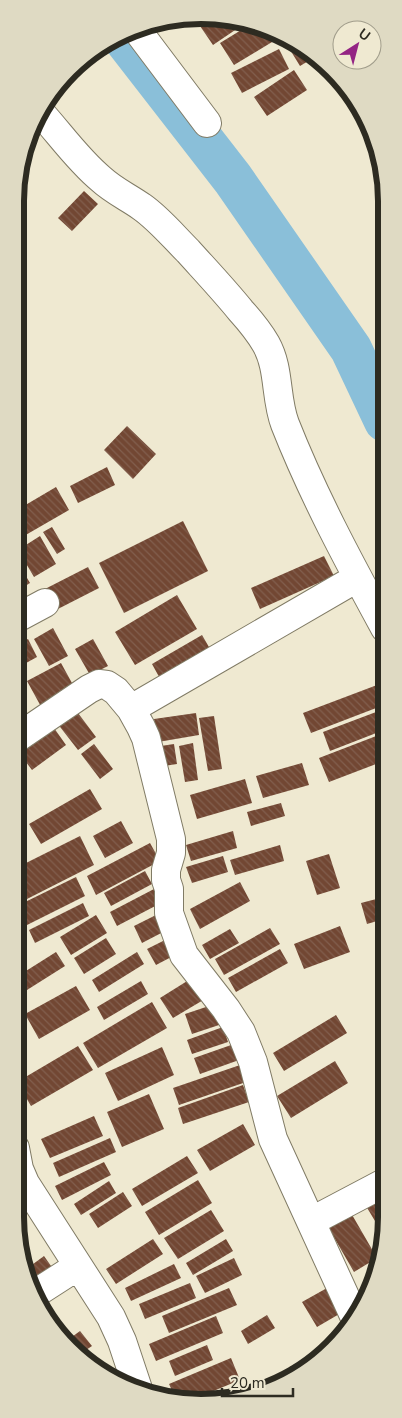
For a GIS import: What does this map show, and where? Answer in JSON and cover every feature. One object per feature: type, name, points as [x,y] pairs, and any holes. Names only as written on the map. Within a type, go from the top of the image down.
[{"type":"street","points":[[140,34],[207,123]]},
{"type":"street","points":[[45,117],[88,168],[119,193],[142,206],[156,219],[216,281],[259,333],[275,365],[284,422],[303,468],[357,578],[378,616]]},
{"type":"street","points":[[131,709],[357,578]]},
{"type":"street","points":[[24,614],[45,603]]},
{"type":"street","points":[[24,733],[99,684],[107,685],[116,691],[131,709],[146,738],[171,839],[171,853],[166,870],[171,922],[184,955],[226,1009],[249,1048],[273,1139],[352,1310]]},
{"type":"street","points":[[24,1180],[111,1318],[122,1341],[136,1382]]},
{"type":"street","points":[[312,1222],[378,1186]]},
{"type":"street","points":[[40,1291],[78,1266]]},
{"type":"building","points":[[203,24],[213,24],[239,28],[213,45],[200,26]]},
{"type":"building","points":[[243,29],[275,40],[234,65],[220,43]]},
{"type":"building","points":[[288,46],[309,60],[300,66]]},
{"type":"building","points":[[279,49],[289,69],[242,93],[231,73]]},
{"type":"building","points":[[294,70],[307,90],[267,116],[254,97]]},
{"type":"building","points":[[84,191],[98,204],[72,231],[58,218]]},
{"type":"building","points":[[127,426],[156,454],[133,479],[104,450]]},
{"type":"building","points":[[107,467],[115,485],[78,503],[70,486]]},
{"type":"building","points":[[56,487],[69,510],[24,536],[24,506]]},
{"type":"building","points":[[183,521],[208,571],[124,613],[99,563]]},
{"type":"building","points":[[52,527],[65,549],[57,554],[43,532]]},
{"type":"building","points":[[40,536],[56,564],[34,577],[24,560],[24,546]]},
{"type":"building","points":[[324,556],[334,576],[260,609],[251,588]]},
{"type":"building","points":[[88,567],[99,588],[54,611],[43,590]]},
{"type":"building","points":[[24,573],[30,583],[24,587]]},
{"type":"building","points":[[177,595],[197,629],[135,665],[115,632]]},
{"type":"building","points":[[53,628],[68,656],[49,666],[34,639]]},
{"type":"building","points":[[202,635],[213,654],[163,684],[152,664]]},
{"type":"building","points":[[28,639],[37,657],[24,664],[24,641]]},
{"type":"building","points":[[93,639],[108,666],[90,675],[75,649]]},
{"type":"building","points":[[61,663],[78,694],[44,712],[27,681]]},
{"type":"building","points":[[378,685],[378,707],[311,733],[303,713]]},
{"type":"building","points":[[75,709],[96,737],[78,750],[57,723]]},
{"type":"building","points":[[378,711],[378,732],[330,751],[323,732]]},
{"type":"building","points":[[196,713],[199,735],[158,742],[154,719]]},
{"type":"building","points":[[214,716],[222,769],[208,771],[199,718]]},
{"type":"building","points":[[54,728],[66,745],[32,770],[24,759],[24,751]]},
{"type":"building","points":[[378,735],[378,763],[329,782],[319,758]]},
{"type":"building","points":[[193,743],[198,780],[185,782],[179,746]]},
{"type":"building","points":[[94,744],[113,769],[100,779],[81,754]]},
{"type":"building","points":[[174,744],[177,764],[164,766],[161,746]]},
{"type":"building","points":[[302,763],[309,785],[263,798],[256,776]]},
{"type":"building","points":[[245,779],[252,803],[197,819],[190,795]]},
{"type":"building","points":[[90,789],[102,809],[41,844],[29,824]]},
{"type":"building","points":[[281,803],[285,816],[251,826],[247,812]]},
{"type":"building","points":[[121,821],[133,843],[105,858],[93,836]]},
{"type":"building","points":[[233,831],[237,848],[191,861],[186,845]]},
{"type":"building","points":[[80,836],[94,865],[27,899],[24,893],[24,864]]},
{"type":"building","points":[[150,843],[160,861],[96,895],[87,876]]},
{"type":"building","points":[[280,845],[284,861],[235,875],[230,860]]},
{"type":"building","points":[[329,854],[340,888],[317,895],[306,861]]},
{"type":"building","points":[[223,856],[228,872],[192,883],[186,867]]},
{"type":"building","points":[[145,871],[152,884],[111,906],[104,893]]},
{"type":"building","points":[[76,877],[85,896],[27,925],[24,919],[24,903]]},
{"type":"building","points":[[240,882],[250,901],[200,929],[190,909]]},
{"type":"building","points":[[154,889],[161,903],[117,926],[110,912]]},
{"type":"building","points":[[378,899],[378,921],[367,924],[361,903]]},
{"type":"building","points":[[83,903],[89,916],[35,943],[29,930]]},
{"type":"building","points":[[158,914],[167,930],[142,943],[134,926]]},
{"type":"building","points":[[96,915],[107,933],[71,955],[60,937]]},
{"type":"building","points":[[340,926],[350,952],[304,969],[294,944]]},
{"type":"building","points":[[270,928],[280,944],[224,975],[215,959]]},
{"type":"building","points":[[230,929],[239,943],[210,959],[202,945]]},
{"type":"building","points":[[106,938],[116,954],[84,974],[74,958]]},
{"type":"building","points":[[169,938],[177,954],[156,965],[147,949]]},
{"type":"building","points":[[280,949],[288,963],[236,992],[228,978]]},
{"type":"building","points":[[56,952],[65,966],[27,990],[24,985],[24,972]]},
{"type":"building","points":[[137,952],[144,964],[99,992],[92,980]]},
{"type":"building","points":[[192,978],[205,999],[173,1018],[160,998]]},
{"type":"building","points":[[141,981],[148,994],[104,1020],[97,1007]]},
{"type":"building","points":[[76,986],[90,1010],[39,1039],[25,1014]]},
{"type":"building","points":[[152,1002],[167,1028],[98,1068],[83,1043]]},
{"type":"building","points":[[218,1003],[225,1023],[192,1034],[185,1014]]},
{"type":"building","points":[[336,1015],[347,1033],[284,1071],[273,1053]]},
{"type":"building","points":[[223,1027],[228,1042],[192,1054],[187,1040]]},
{"type":"building","points":[[234,1044],[239,1060],[200,1074],[194,1058]]},
{"type":"building","points":[[78,1046],[93,1070],[31,1106],[24,1094],[24,1078]]},
{"type":"building","points":[[162,1047],[174,1075],[118,1101],[105,1073]]},
{"type":"building","points":[[335,1061],[348,1083],[291,1118],[277,1096]]},
{"type":"building","points":[[243,1064],[249,1081],[179,1105],[173,1088]]},
{"type":"building","points":[[243,1085],[249,1102],[183,1124],[178,1108]]},
{"type":"building","points":[[149,1094],[164,1129],[122,1147],[107,1112]]},
{"type":"building","points":[[94,1116],[103,1136],[50,1158],[41,1139]]},
{"type":"building","points":[[243,1124],[255,1145],[210,1171],[197,1150]]},
{"type":"building","points":[[110,1138],[116,1152],[59,1177],[53,1163]]},
{"type":"building","points":[[187,1156],[198,1173],[142,1206],[132,1189]]},
{"type":"building","points":[[104,1162],[111,1175],[62,1200],[55,1186]]},
{"type":"building","points":[[198,1180],[212,1203],[159,1235],[145,1212]]},
{"type":"building","points":[[109,1181],[116,1193],[81,1215],[74,1204]]},
{"type":"building","points":[[123,1192],[132,1206],[98,1228],[89,1214]]},
{"type":"building","points":[[378,1199],[378,1226],[366,1206]]},
{"type":"building","points":[[211,1210],[224,1231],[178,1259],[164,1238]]},
{"type":"building","points":[[351,1213],[375,1254],[373,1261],[354,1272],[328,1227]]},
{"type":"building","points":[[153,1239],[163,1254],[116,1284],[106,1269]]},
{"type":"building","points":[[226,1239],[233,1251],[193,1275],[186,1263]]},
{"type":"building","points":[[44,1256],[56,1273],[36,1283],[31,1266]]},
{"type":"building","points":[[234,1258],[242,1275],[205,1293],[196,1276]]},
{"type":"building","points":[[174,1264],[181,1278],[131,1301],[125,1288]]},
{"type":"building","points":[[190,1283],[196,1298],[145,1319],[139,1304]]},
{"type":"building","points":[[229,1288],[237,1305],[169,1333],[162,1316]]},
{"type":"building","points":[[327,1288],[341,1313],[317,1327],[302,1302]]},
{"type":"building","points":[[267,1315],[275,1328],[248,1344],[241,1331]]},
{"type":"building","points":[[216,1316],[223,1333],[156,1361],[149,1344]]},
{"type":"building","points":[[80,1331],[92,1346],[85,1351],[71,1337]]},
{"type":"building","points":[[207,1345],[213,1360],[175,1376],[169,1361]]},
{"type":"building","points":[[231,1358],[240,1380],[206,1394],[173,1392],[169,1384]]},
{"type":"building","points":[[298,1365],[290,1371],[289,1367]]},
{"type":"building","points":[[229,1389],[230,1392],[224,1393],[218,1394]]},
{"type":"waterway","points":[[126,41],[233,179],[351,349],[378,406]]}]
